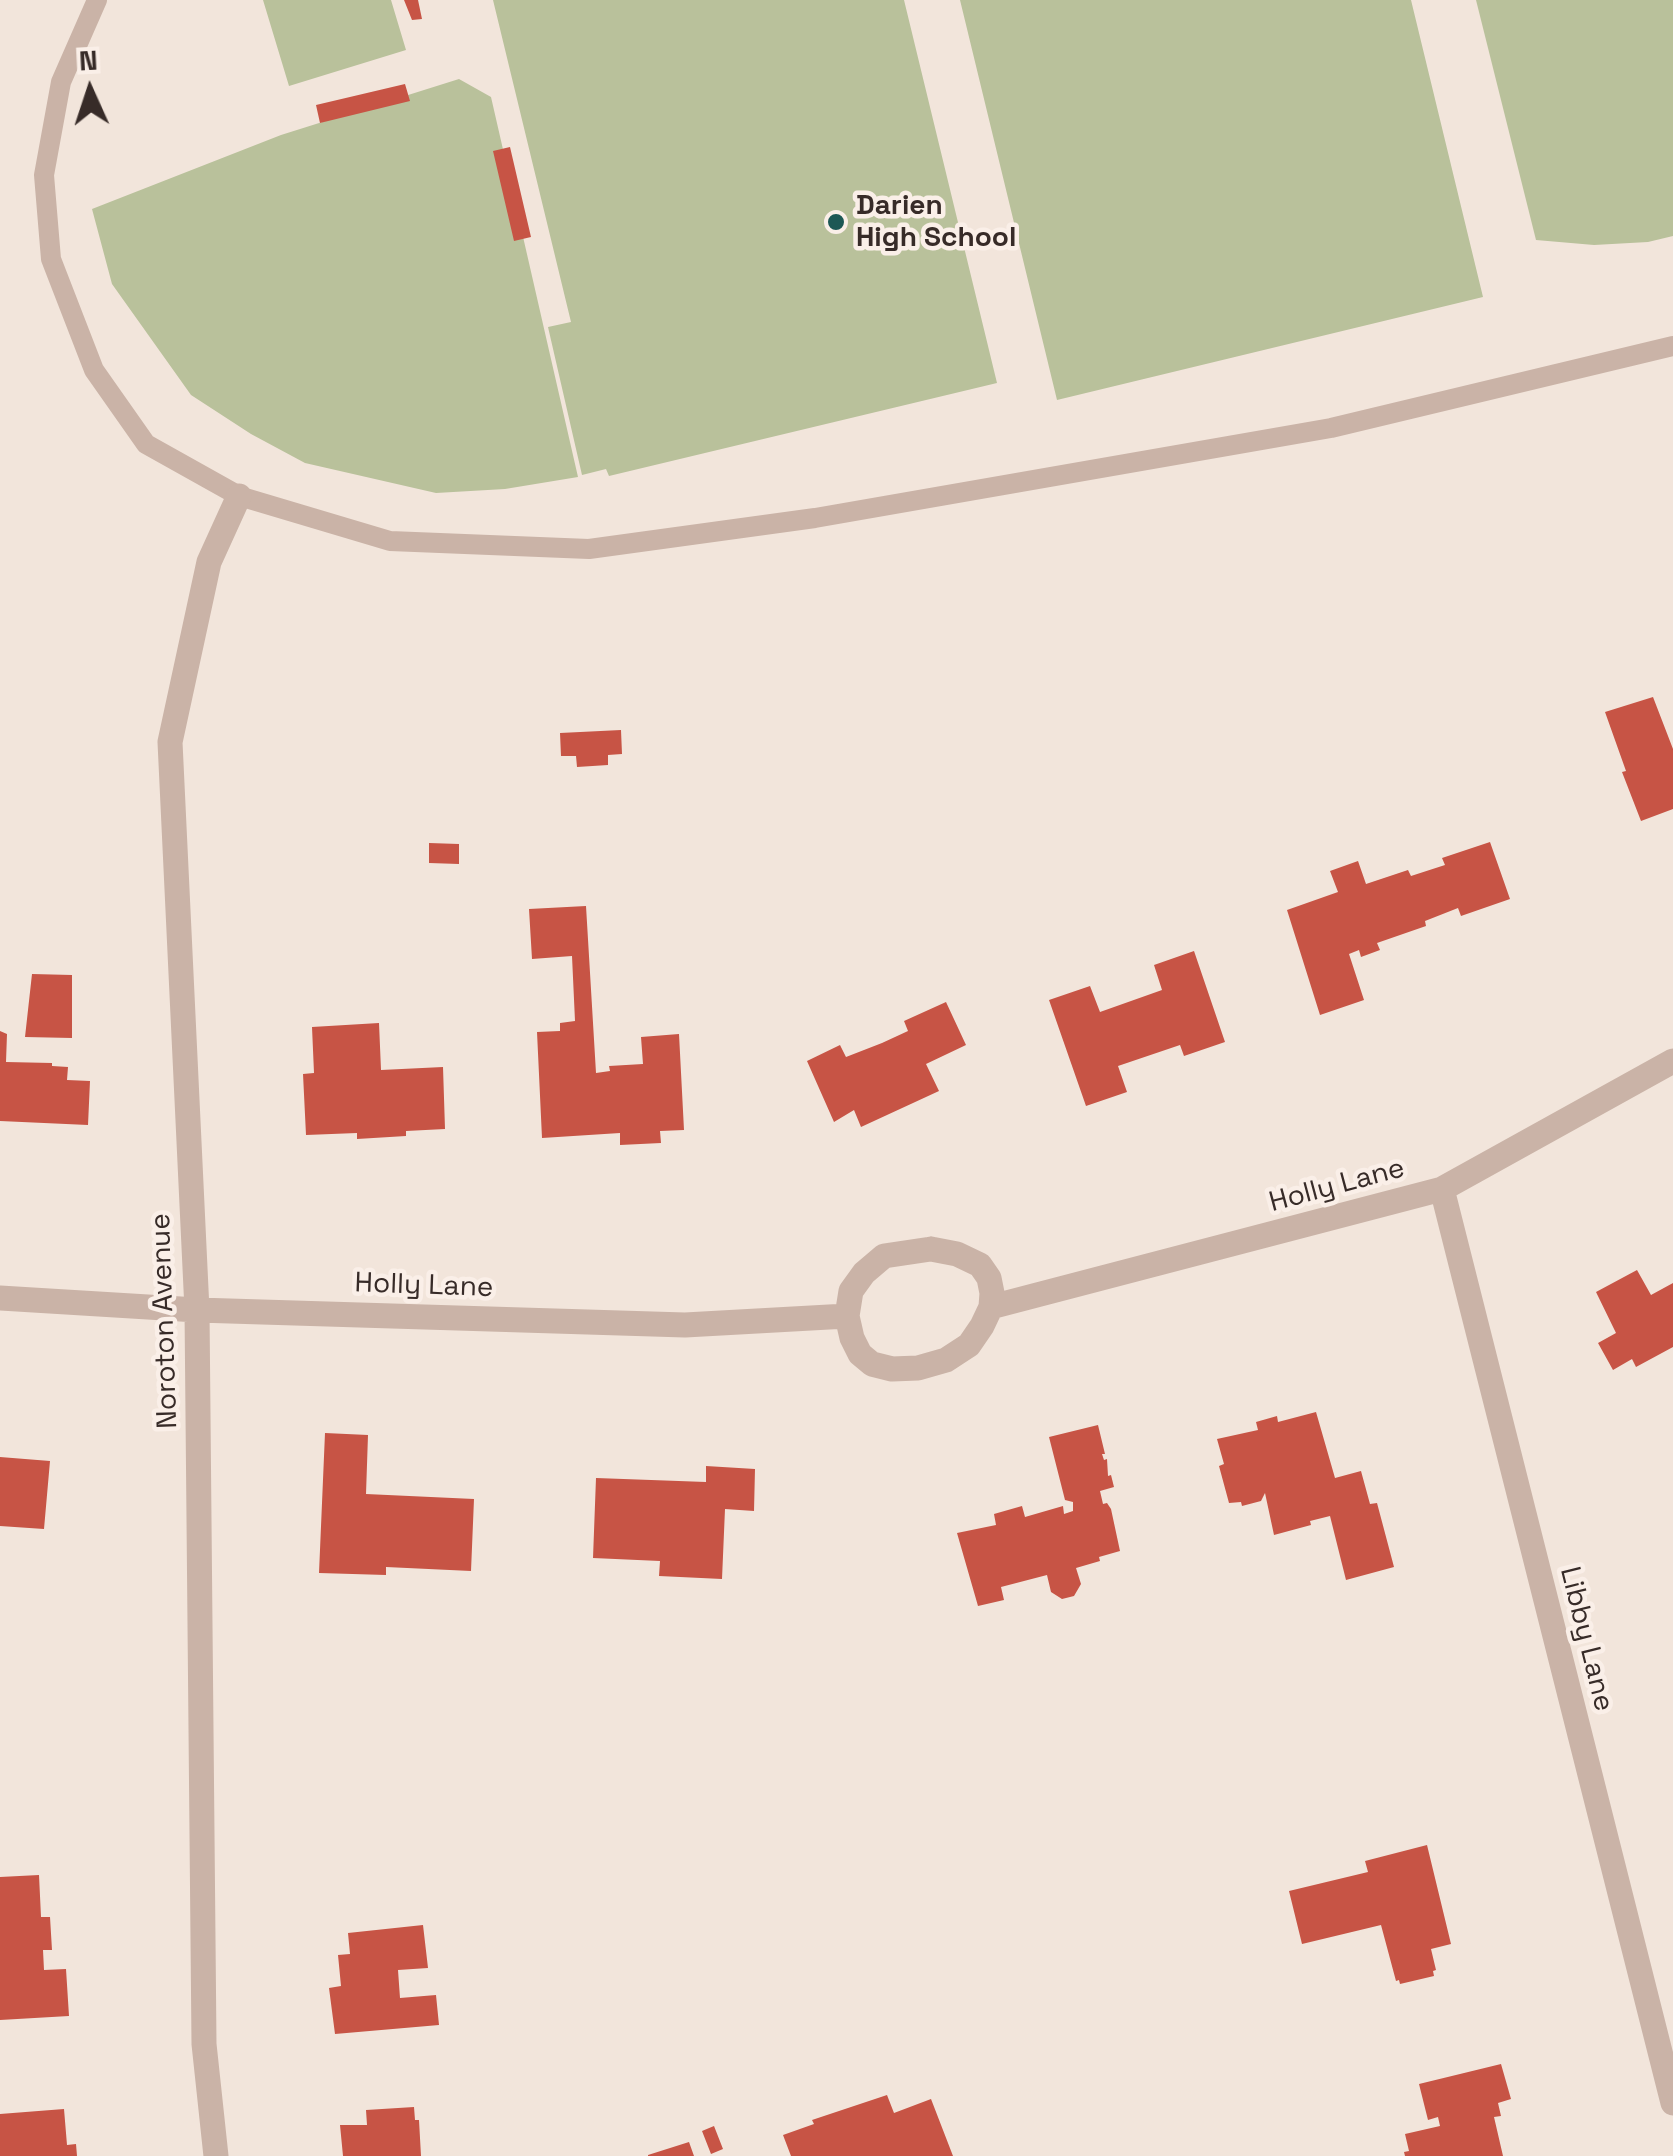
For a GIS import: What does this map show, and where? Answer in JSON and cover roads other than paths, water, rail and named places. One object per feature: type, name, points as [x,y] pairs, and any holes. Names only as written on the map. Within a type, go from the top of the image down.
[{"type":"street","name":"Noroton Avenue","points":[[216,2156],[204,2044],[197,1310],[170,742],[209,562],[240,496]]},
{"type":"street","name":"Holly Lane","points":[[991,1308],[1442,1189],[1673,1061]]},
{"type":"street","name":"Libby Lane","points":[[1442,1189],[1673,2103]]},
{"type":"street","points":[[932,1249],[980,1264],[989,1278],[991,1308],[969,1344],[946,1360],[918,1368],[892,1369],[872,1364],[860,1354],[847,1316],[851,1292],[864,1273],[884,1256],[909,1250],[932,1249]]},
{"type":"street","name":"Holly Lane","points":[[0,1298],[197,1310],[685,1325],[847,1316]]},
{"type":"lane","points":[[97,0],[61,82],[44,175],[52,259],[94,370],[146,444],[240,496],[390,540],[589,549],[815,518],[1331,428],[1673,346]]},
{"type":"place","name":"Darien High School","points":[[836,222]]}]
